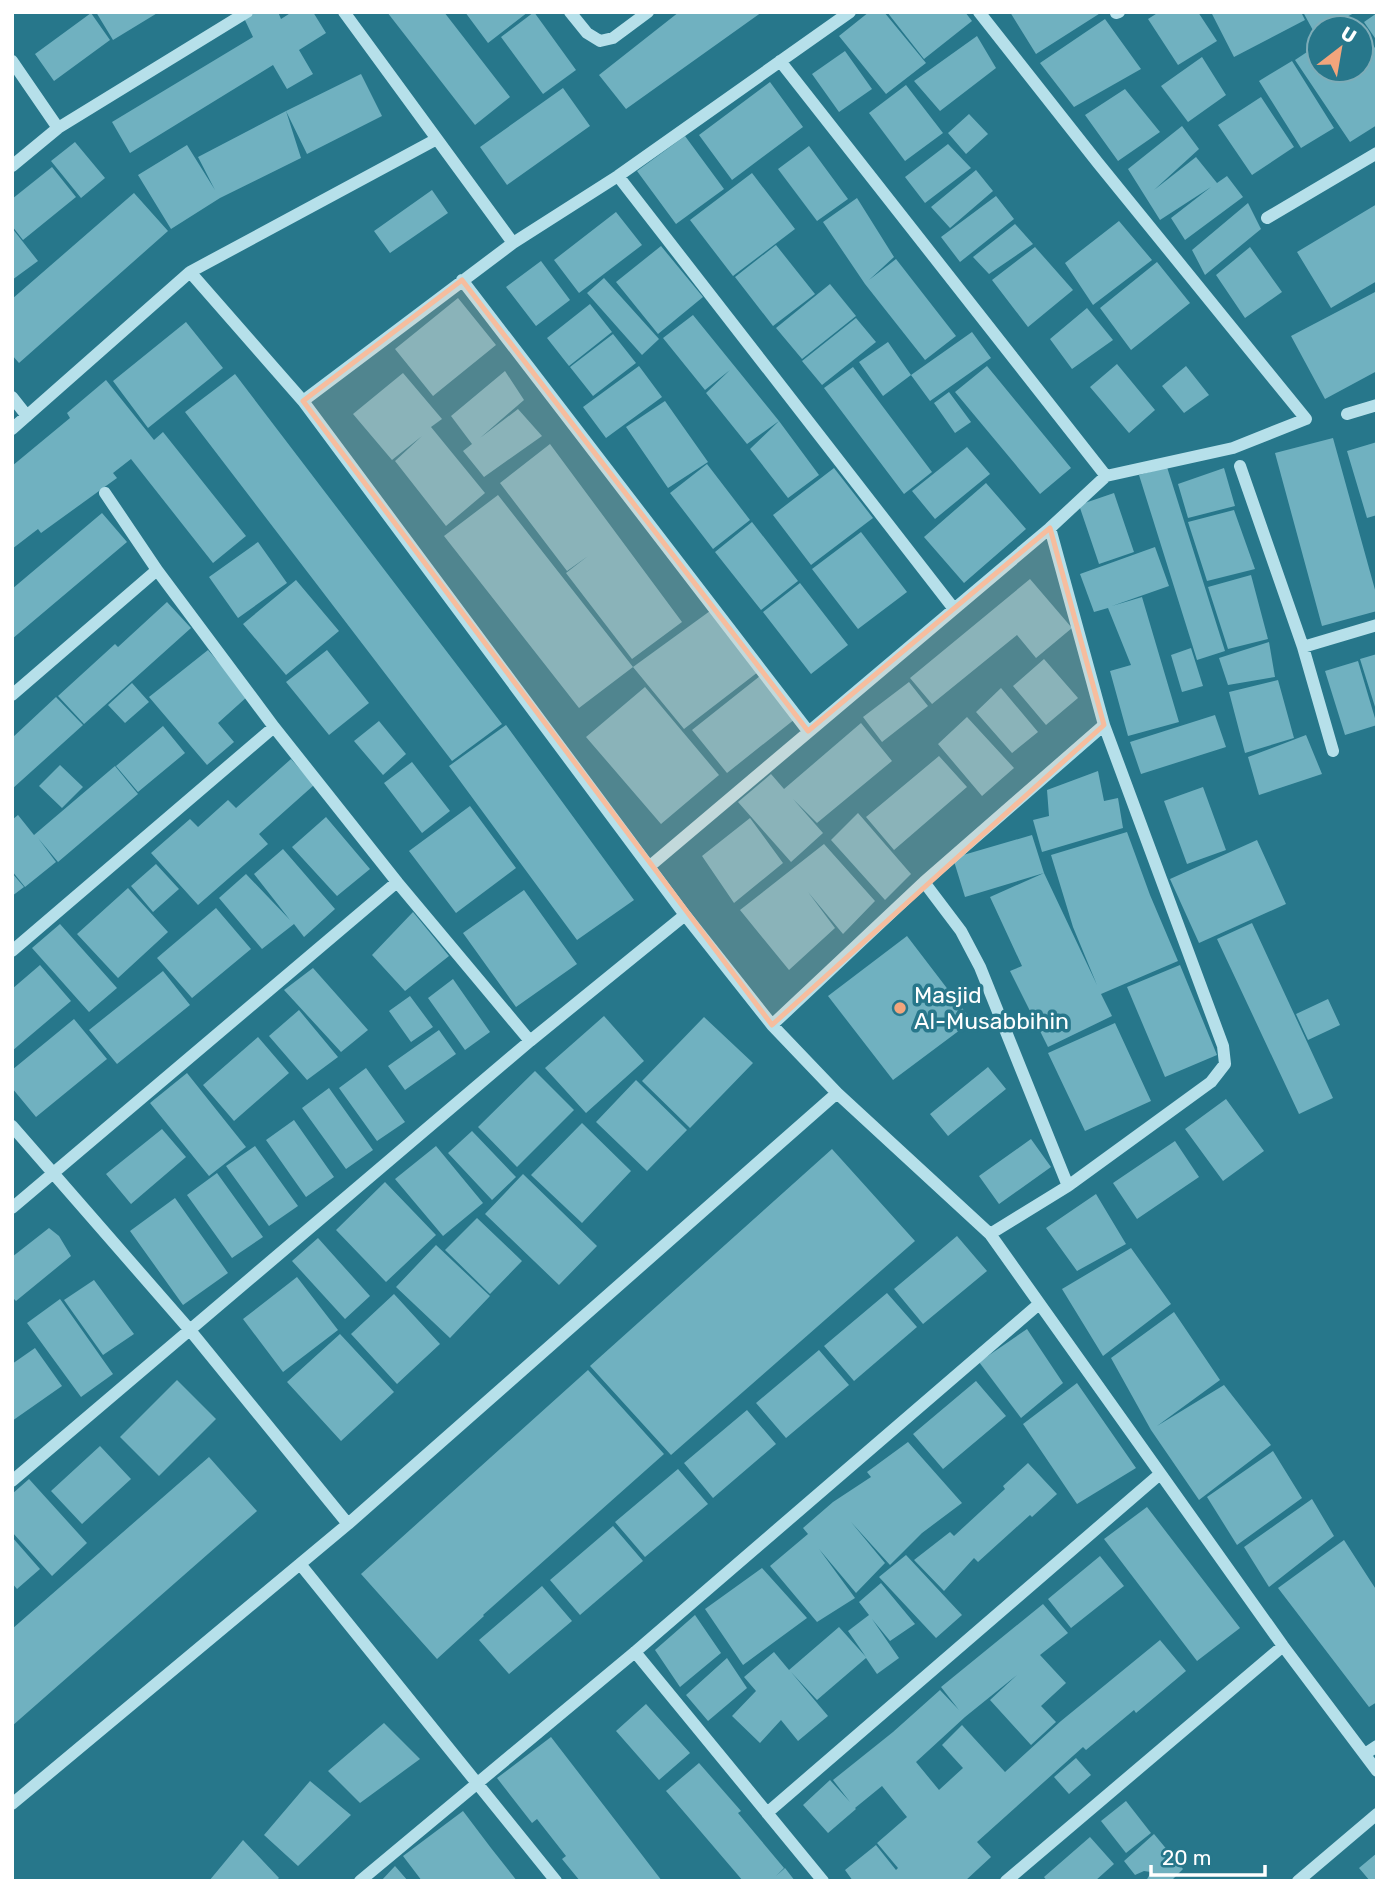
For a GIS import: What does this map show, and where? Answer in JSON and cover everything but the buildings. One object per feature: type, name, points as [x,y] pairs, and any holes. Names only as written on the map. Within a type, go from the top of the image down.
[{"type":"street","points":[[12,166],[58,128],[247,12]]},
{"type":"street","points":[[344,12],[435,140],[513,243]]},
{"type":"street","points":[[570,12],[587,33],[600,41],[613,38],[648,12]]},
{"type":"street","points":[[303,401],[513,243],[618,176],[850,12]]},
{"type":"street","points":[[650,866],[1050,528],[1106,476],[1233,448],[1306,419],[979,12]]},
{"type":"street","points":[[12,61],[58,128]]},
{"type":"street","points":[[780,61],[1106,476]]},
{"type":"street","points":[[12,429],[190,272],[435,140]]},
{"type":"street","points":[[1266,218],[1377,153]]},
{"type":"street","points":[[618,176],[954,609]]},
{"type":"street","points":[[190,272],[303,401],[685,915],[772,1025],[837,1093],[989,1234],[1283,1646],[1377,1771]]},
{"type":"street","points":[[462,280],[808,731]]},
{"type":"street","points":[[12,397],[27,416]]},
{"type":"street","points":[[1347,414],[1377,405]]},
{"type":"street","points":[[1240,467],[1303,647],[1333,751]]},
{"type":"street","points":[[105,494],[157,570],[274,727],[397,882],[530,1041]]},
{"type":"street","points":[[989,1234],[1068,1186],[1211,1082],[1225,1064],[1223,1046],[1104,725],[1050,528]]},
{"type":"street","points":[[12,695],[157,570]]},
{"type":"street","points":[[1303,647],[1377,625]]},
{"type":"street","points":[[772,1025],[924,882],[1104,725]]},
{"type":"street","points":[[12,951],[274,727]]},
{"type":"street","points":[[12,1208],[397,882]]},
{"type":"street","points":[[924,882],[961,931],[980,967],[1068,1186]]},
{"type":"street","points":[[12,1481],[530,1041],[685,915]]},
{"type":"street","points":[[12,1804],[348,1524],[837,1093]]},
{"type":"street","points":[[12,1126],[189,1329],[348,1524]]},
{"type":"street","points":[[360,1881],[635,1651],[1040,1304]]},
{"type":"street","points":[[767,1813],[1160,1474]]},
{"type":"street","points":[[300,1564],[556,1881]]},
{"type":"street","points":[[1006,1881],[1283,1646]]},
{"type":"street","points":[[635,1651],[823,1881]]},
{"type":"street","points":[[1365,1754],[1377,1746]]},
{"type":"street","points":[[1298,1881],[1377,1814]]},
{"type":"highlighted area","points":[[462,280],[808,731],[1050,528],[1104,725],[772,1025],[303,401]]},
{"type":"place","name":"Masjid Al-Musabbihin","points":[[900,1008]]}]
